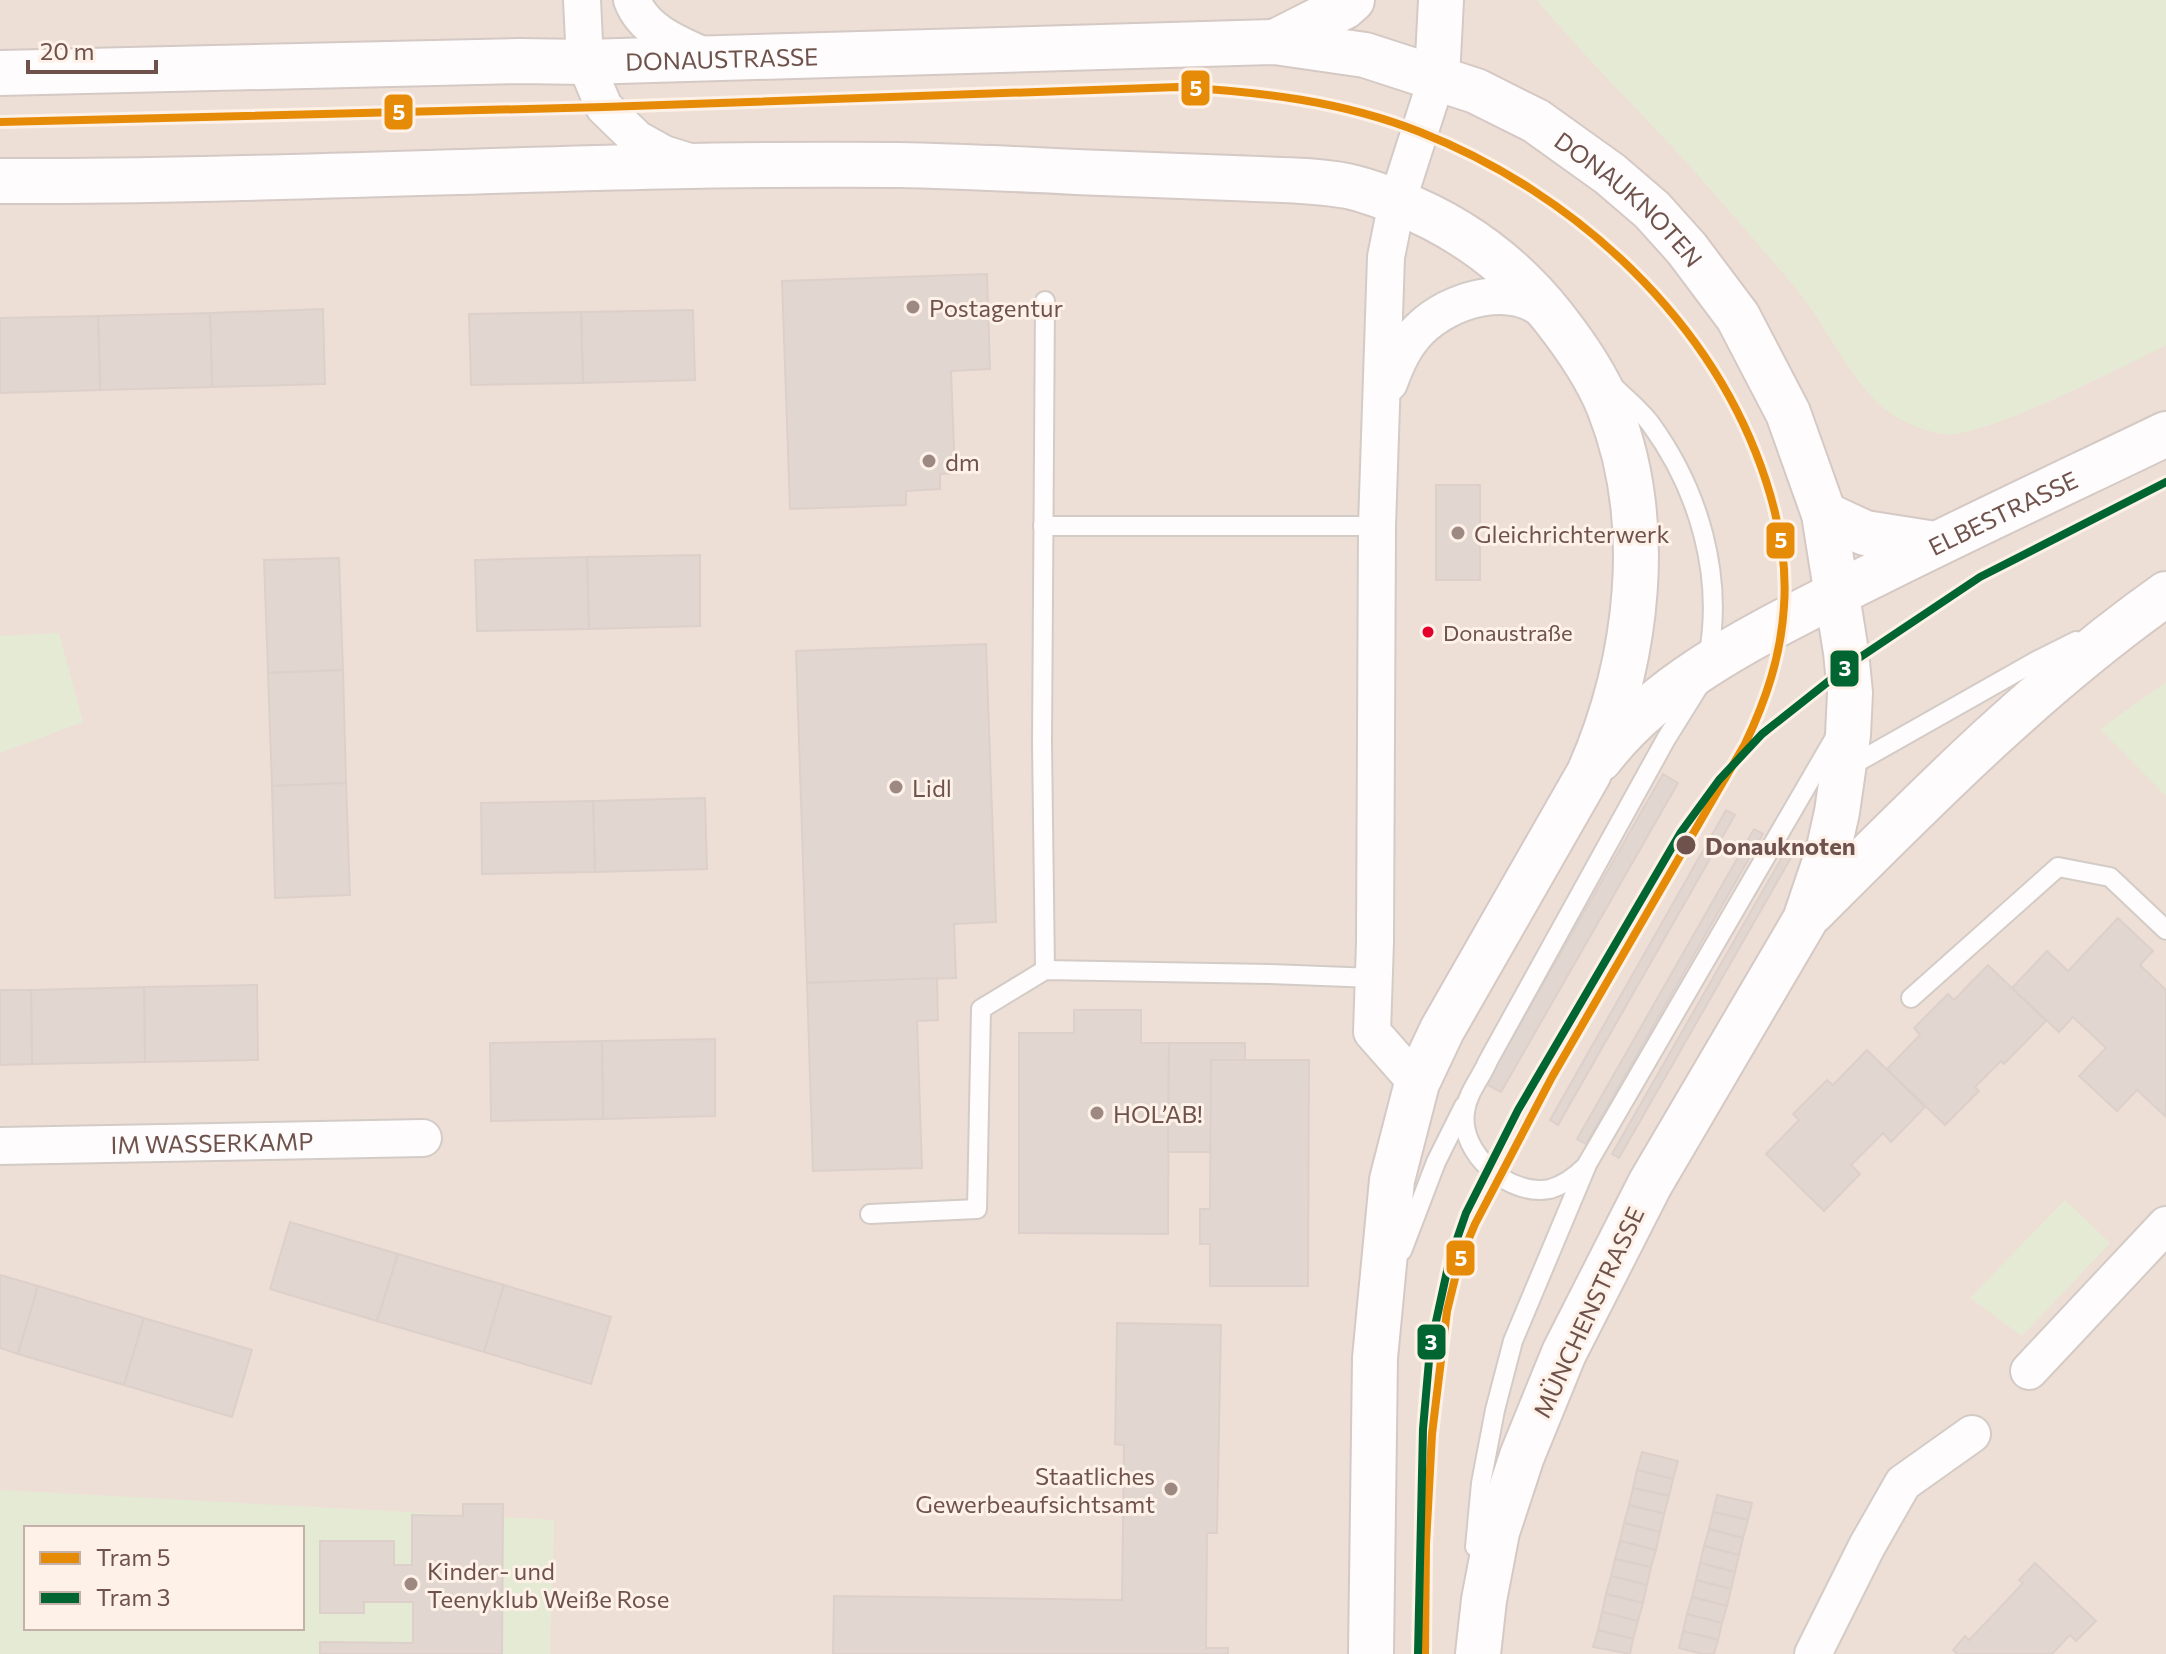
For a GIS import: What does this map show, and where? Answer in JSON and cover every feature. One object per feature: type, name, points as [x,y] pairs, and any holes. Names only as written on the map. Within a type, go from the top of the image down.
[{"type":"main road","points":[[1275,42],[1352,0]]},
{"type":"main road","points":[[1437,78],[1441,0]]},
{"type":"main road","name":"DONAUSTRASSE","points":[[0,73],[585,62],[1275,42],[1365,55],[1437,78]]},
{"type":"main road","name":"DONAUKNOTEN","points":[[1437,78],[1476,91],[1543,125],[1610,174],[1652,210],[1687,249],[1738,317],[1774,384],[1788,413],[1824,514],[1850,693],[1844,770],[1828,852],[1805,920],[1664,1160]]},
{"type":"main road","points":[[0,181],[898,165],[1269,179],[1349,186],[1397,202],[1448,226],[1489,254],[1530,289],[1569,338],[1608,403],[1621,441],[1632,492],[1636,535],[1633,604],[1626,653],[1611,713],[1589,773]]},
{"type":"main road","name":"ELBESTRASSE","points":[[1838,594],[1935,544],[2166,434]]},
{"type":"main road","points":[[1824,514],[1865,533],[1935,544]]},
{"type":"main road","points":[[1371,1654],[1375,1358],[1392,1180],[1417,1083],[1442,1030],[1589,773],[1605,752],[1645,712],[1723,656],[1838,594]]},
{"type":"main road","name":"DONAUKNOTEN","points":[[1805,920],[1960,765],[2159,600]]},
{"type":"main road","name":"MÜNCHENSTRASSE","points":[[1478,1654],[1497,1532],[1522,1456],[1564,1353],[1664,1160]]},
{"type":"street","points":[[582,0],[585,62],[604,107],[637,139],[664,154],[706,168]]},
{"type":"street","points":[[632,0],[637,13],[658,32],[709,58]]},
{"type":"street","points":[[1417,1083],[1372,1032],[1377,526],[1386,257],[1397,202],[1437,78]]},
{"type":"street","points":[[1382,404],[1396,363],[1407,344],[1431,321],[1467,302],[1488,296],[1525,300],[1541,308],[1569,338]]},
{"type":"street","name":"IM WASSERKAMP","points":[[0,1146],[423,1138]]},
{"type":"street","points":[[2029,1371],[2166,1225]]},
{"type":"street","points":[[1813,1654],[1860,1559],[1903,1483],[1972,1434]]},
{"type":"lane","points":[[1045,301],[1045,970]]},
{"type":"lane","points":[[1569,338],[1648,421],[1674,459],[1693,501],[1706,542],[1712,581],[1711,641],[1723,656]]},
{"type":"lane","points":[[1043,526],[1377,526]]},
{"type":"lane","points":[[1782,831],[1820,790],[1844,770],[2036,661],[2159,600]]},
{"type":"lane","points":[[1666,739],[1723,656]]},
{"type":"lane","points":[[1375,1358],[1393,1279],[1436,1162],[1471,1092],[1666,739],[1698,688],[1723,656]]},
{"type":"lane","points":[[1470,1654],[1474,1551],[1481,1483],[1513,1341],[1586,1166],[1836,735],[1850,693]]},
{"type":"lane","points":[[1911,998],[2058,867],[2110,877],[2166,930]]},
{"type":"lane","points":[[870,1214],[977,1209],[981,1009],[1045,970],[1374,978]]},
{"type":"lane","points":[[1471,1092],[1465,1112],[1470,1145],[1500,1176],[1533,1190],[1549,1189],[1564,1184],[1586,1166]]},
{"type":"shaded area","points":[[0,0],[2166,0],[2166,1654],[0,1654]]},
{"type":"green space","points":[[1537,0],[2166,0],[2166,345],[2053,400],[1987,426],[1942,434],[1904,421],[1873,398],[1789,280]]},
{"type":"green space","points":[[59,633],[83,722],[0,753],[0,636]]},
{"type":"green space","points":[[2166,682],[2166,796],[2100,729]]},
{"type":"green space","points":[[2065,1200],[2110,1243],[2022,1336],[1970,1298]]},
{"type":"green space","points":[[0,1490],[554,1520],[550,1654],[0,1654]]},
{"type":"building","points":[[987,274],[990,369],[951,371],[955,473],[940,474],[940,489],[906,491],[906,505],[790,509],[782,281]]},
{"type":"building","points":[[323,309],[325,384],[212,387],[210,313]]},
{"type":"building","points":[[693,310],[695,380],[583,383],[581,312]]},
{"type":"building","points":[[581,312],[583,383],[471,385],[469,314]]},
{"type":"building","points":[[210,313],[212,387],[100,390],[98,316]]},
{"type":"building","points":[[98,316],[100,390],[0,393],[0,318]]},
{"type":"building","name":"Gleichrichterwerk","points":[[1436,485],[1480,485],[1480,580],[1436,580]]},
{"type":"building","points":[[700,555],[700,626],[589,629],[587,557]]},
{"type":"building","points":[[587,557],[589,629],[477,631],[475,560]]},
{"type":"building","points":[[339,558],[343,670],[268,673],[264,560]]},
{"type":"building","name":"Lidl","points":[[986,644],[996,922],[954,924],[956,978],[807,983],[796,651]]},
{"type":"building","points":[[343,670],[346,783],[272,786],[268,673]]},
{"type":"building","points":[[1663,774],[1678,783],[1501,1092],[1486,1084]]},
{"type":"building","points":[[346,783],[350,895],[275,898],[272,786]]},
{"type":"building","points":[[705,798],[707,869],[595,872],[593,801]]},
{"type":"building","points":[[593,801],[595,872],[482,874],[481,803]]},
{"type":"building","points":[[1726,810],[1735,815],[1558,1125],[1550,1120]]},
{"type":"building","points":[[1754,829],[1763,834],[1586,1144],[1577,1139]]},
{"type":"building","points":[[1789,845],[1796,849],[1619,1158],[1612,1154]]},
{"type":"building","points":[[2118,918],[2153,951],[2140,965],[2166,990],[2166,1117],[2137,1090],[2117,1111],[2079,1076],[2106,1048],[2073,1017],[2059,1032],[2012,988],[2047,951],[2068,971]]},
{"type":"building","points":[[1988,965],[2046,1021],[2004,1064],[2001,1061],[1975,1087],[1979,1091],[1945,1125],[1887,1069],[1920,1035],[1914,1028],[1948,994],[1954,1000]]},
{"type":"building","points":[[937,978],[938,1020],[917,1021],[922,1168],[813,1171],[807,983]]},
{"type":"building","points":[[257,985],[258,1060],[145,1062],[144,987]]},
{"type":"building","points":[[144,987],[145,1062],[32,1064],[31,990]]},
{"type":"building","points":[[0,990],[31,990],[32,1064],[0,1065]]},
{"type":"building","points":[[1074,1010],[1141,1010],[1141,1043],[1169,1043],[1168,1234],[1019,1233],[1019,1033],[1074,1033]]},
{"type":"building","points":[[715,1039],[715,1116],[603,1119],[602,1041]]},
{"type":"building","points":[[602,1041],[603,1119],[491,1121],[490,1043]]},
{"type":"building","points":[[1169,1043],[1245,1043],[1245,1060],[1211,1060],[1211,1152],[1168,1152]]},
{"type":"building","points":[[1867,1050],[1925,1107],[1891,1142],[1883,1133],[1851,1165],[1860,1174],[1824,1211],[1766,1154],[1799,1120],[1793,1114],[1827,1080],[1833,1085]]},
{"type":"building","points":[[1211,1060],[1309,1060],[1308,1286],[1210,1286],[1210,1244],[1200,1244],[1200,1209],[1210,1209]]},
{"type":"building","points":[[290,1222],[398,1254],[377,1321],[270,1289]]},
{"type":"building","points":[[398,1254],[504,1285],[484,1352],[377,1321]]},
{"type":"building","points":[[0,1275],[38,1286],[18,1354],[0,1348]]},
{"type":"building","points":[[504,1285],[611,1317],[591,1384],[484,1352]]},
{"type":"building","points":[[38,1286],[144,1318],[124,1385],[18,1354]]},
{"type":"building","points":[[144,1318],[252,1350],[232,1417],[124,1385]]},
{"type":"building","name":"Staatliches Gewerbeaufsichtsamt","points":[[1117,1323],[1221,1325],[1217,1533],[1207,1533],[1206,1648],[1228,1648],[1228,1654],[833,1654],[834,1596],[1122,1600],[1124,1445],[1115,1444]]},
{"type":"building","points":[[1642,1452],[1678,1461],[1673,1479],[1637,1470]]},
{"type":"building","points":[[1637,1470],[1673,1479],[1669,1496],[1633,1488]]},
{"type":"building","points":[[1633,1488],[1669,1496],[1664,1514],[1629,1505]]},
{"type":"building","points":[[1717,1495],[1752,1503],[1748,1520],[1713,1512]]},
{"type":"building","name":"Kinder- und Teenyklub Weiße Rose","points":[[463,1504],[503,1504],[502,1654],[320,1654],[320,1642],[413,1643],[413,1602],[364,1602],[364,1613],[320,1613],[320,1541],[394,1541],[394,1565],[412,1565],[412,1515],[463,1516]]},
{"type":"building","points":[[1629,1505],[1664,1514],[1660,1532],[1624,1523]]},
{"type":"building","points":[[1713,1512],[1748,1520],[1743,1538],[1709,1529]]},
{"type":"building","points":[[1624,1523],[1660,1532],[1656,1550],[1620,1541]]},
{"type":"building","points":[[1709,1529],[1743,1538],[1739,1555],[1704,1546]]},
{"type":"building","points":[[1620,1541],[1656,1550],[1651,1567],[1615,1559]]},
{"type":"building","points":[[1704,1546],[1739,1555],[1735,1572],[1700,1563]]},
{"type":"building","points":[[1615,1559],[1651,1567],[1647,1585],[1611,1576]]},
{"type":"building","points":[[1700,1563],[1735,1572],[1731,1589],[1696,1580]]},
{"type":"building","points":[[2035,1563],[2096,1621],[2076,1641],[2070,1635],[2052,1654],[1957,1654],[1953,1650],[1965,1636],[1969,1640],[1996,1612],[2023,1583],[2019,1580]]},
{"type":"building","points":[[1611,1576],[1647,1585],[1643,1603],[1606,1594]]},
{"type":"building","points":[[1696,1580],[1731,1589],[1727,1606],[1692,1597]]},
{"type":"building","points":[[1606,1594],[1643,1603],[1638,1621],[1602,1612]]},
{"type":"building","points":[[1692,1597],[1727,1606],[1722,1623],[1687,1614]]},
{"type":"building","points":[[1602,1612],[1638,1621],[1633,1639],[1598,1630]]},
{"type":"building","points":[[1687,1614],[1722,1623],[1718,1640],[1683,1631]]},
{"type":"building","points":[[1598,1630],[1633,1639],[1630,1654],[1593,1647]]},
{"type":"building","points":[[1683,1631],[1718,1640],[1714,1654],[1679,1648]]},
{"type":"tram line","name":"5","points":[[0,122],[604,107],[1178,87],[1240,92],[1331,105],[1420,132],[1477,158],[1532,190],[1584,227],[1632,269],[1675,316],[1712,368],[1743,423],[1766,481],[1778,527],[1785,590],[1780,642],[1760,711],[1745,744],[1552,1077],[1475,1224],[1459,1262],[1447,1311],[1432,1434],[1426,1544],[1425,1654]]},
{"type":"tram line","name":"3","points":[[1418,1654],[1423,1429],[1430,1349],[1449,1262],[1466,1213],[1518,1110],[1681,832],[1719,780],[1762,734],[1853,662],[1980,577],[2166,482]]},
{"type":"place","name":"Postagentur","points":[[913,307]]},
{"type":"place","name":"dm","points":[[929,461]]},
{"type":"place","name":"Gleichrichterwerk","points":[[1458,533]]},
{"type":"place","name":"Donaustraße","points":[[1428,632]]},
{"type":"place","name":"Lidl","points":[[896,787]]},
{"type":"place","name":"Donauknoten","points":[[1686,845]]},
{"type":"place","name":"HOL’AB!","points":[[1097,1113]]},
{"type":"place","name":"Staatliches Gewerbeaufsichtsamt","points":[[1171,1489]]},
{"type":"place","name":"Kinder- und Teenyklub Weiße Rose","points":[[411,1584]]}]
